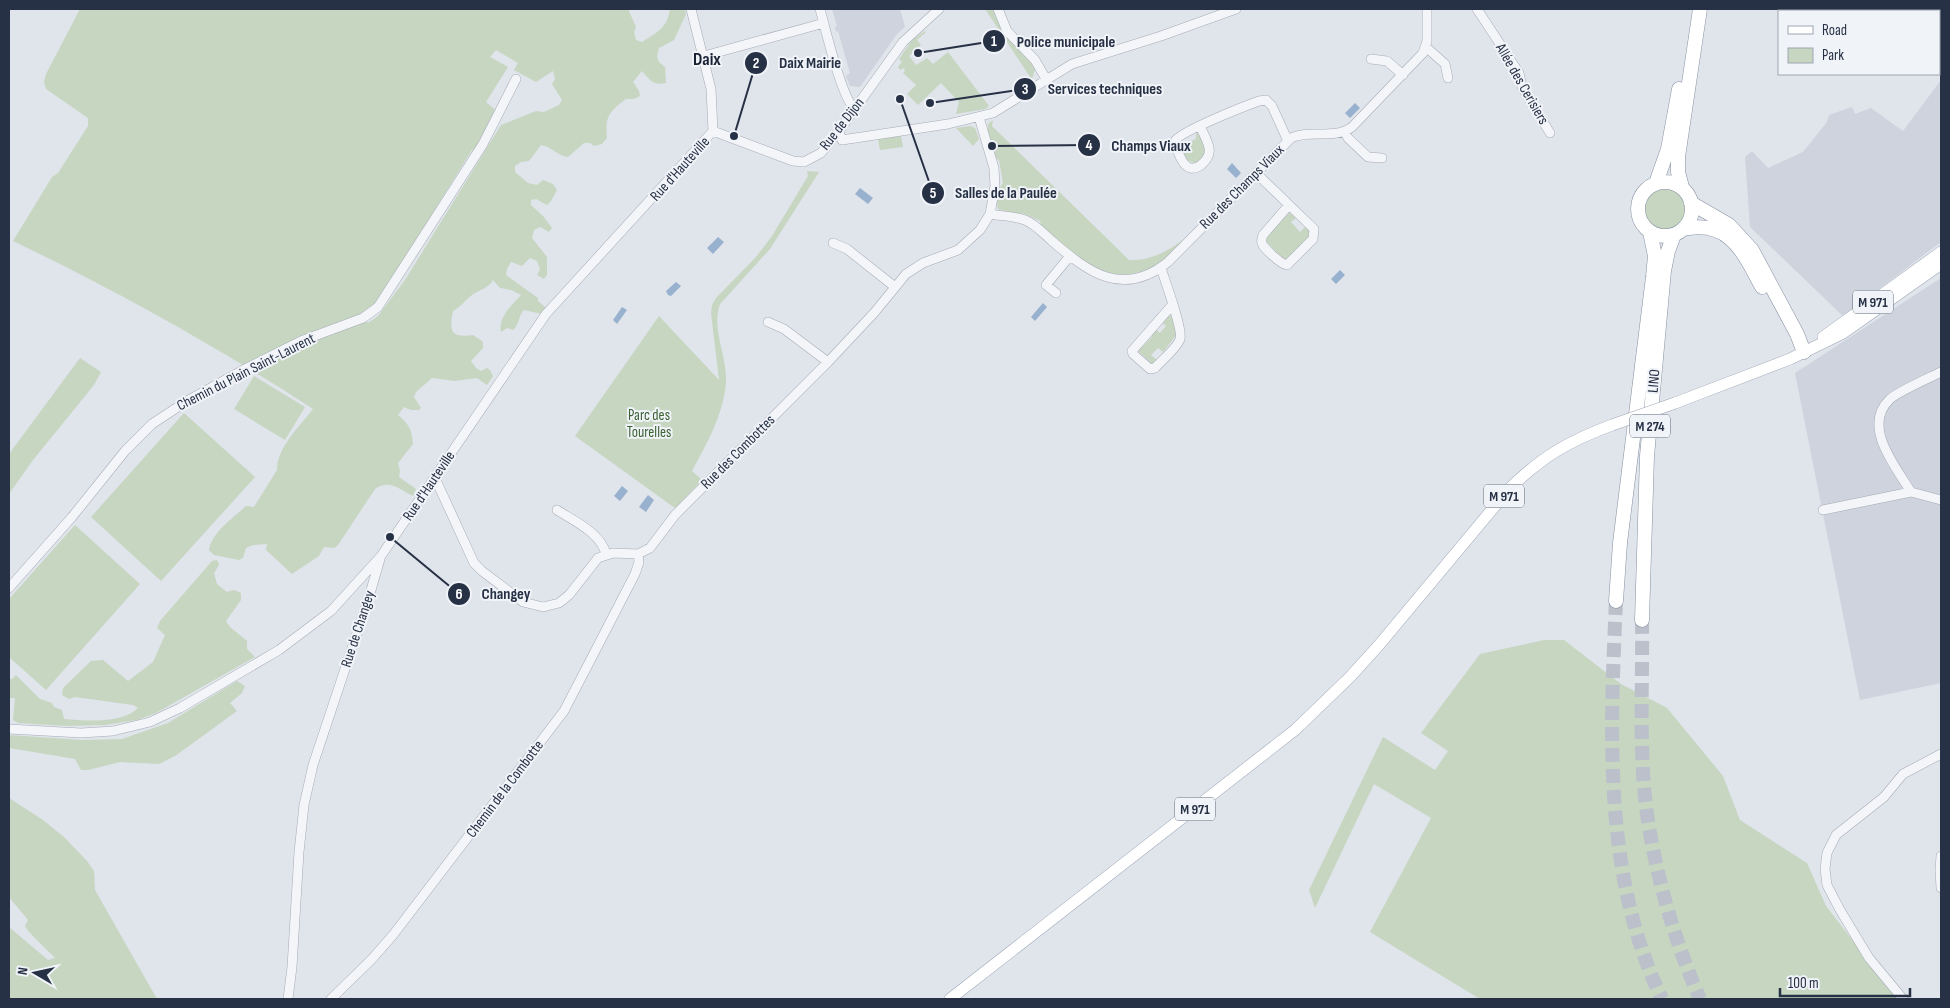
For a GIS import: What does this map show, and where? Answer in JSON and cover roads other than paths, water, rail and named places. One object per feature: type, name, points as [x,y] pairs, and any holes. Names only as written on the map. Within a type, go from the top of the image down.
[{"type":"highway","name":"LINO","points":[[1616,601],[1620,543],[1655,256],[1650,232],[1641,222],[1638,213],[1638,203],[1644,191],[1656,183],[1668,150],[1691,9]]},
{"type":"highway","points":[[1682,188],[1678,172],[1678,157],[1700,9]]},
{"type":"highway","points":[[1656,183],[1669,182],[1682,188],[1688,194],[1692,203],[1729,225],[1752,250],[1797,334],[1804,352]]},
{"type":"highway","name":"LINO","points":[[1642,620],[1647,456],[1664,271],[1668,251],[1679,232],[1690,219],[1692,203]]},
{"type":"highway","points":[[1650,232],[1663,236],[1703,226],[1726,234],[1735,242],[1748,260],[1787,334],[1804,352]]},
{"type":"main road","name":"M 971","points":[[1804,352],[1816,341],[1941,252]]},
{"type":"main road","name":"M 971","points":[[950,999],[1295,730],[1350,678],[1494,507],[1523,475],[1542,459],[1565,444],[1740,379],[1843,333],[1941,264]]},
{"type":"street","points":[[691,9],[711,88],[713,131]]},
{"type":"street","points":[[820,9],[844,91],[855,109]]},
{"type":"street","name":"Rue de Dijon","points":[[713,131],[801,162],[816,157],[838,132],[903,42],[939,9]]},
{"type":"street","points":[[998,9],[1004,28],[1035,60],[1046,79]]},
{"type":"street","points":[[838,132],[842,140],[948,124],[993,113],[1072,64],[1170,33],[1236,9]]},
{"type":"street","points":[[1382,158],[1368,157],[1348,138],[1345,132],[1423,54],[1426,47],[1427,9]]},
{"type":"street","name":"Allée des Cerisiers","points":[[1477,9],[1519,73],[1522,87],[1550,133]]},
{"type":"street","points":[[704,56],[824,22]]},
{"type":"street","points":[[1426,47],[1445,64],[1448,78]]},
{"type":"street","points":[[1372,59],[1388,61],[1403,75]]},
{"type":"street","name":"Chemin du Plain Saint-Laurent","points":[[9,588],[72,517],[125,451],[152,424],[187,401],[263,360],[301,341],[363,318],[378,307],[483,144],[516,79]]},
{"type":"street","points":[[1200,126],[1209,146],[1209,155],[1198,167],[1190,168],[1186,165],[1175,141],[1177,137],[1200,126],[1259,101],[1266,100],[1272,106],[1288,141]]},
{"type":"street","name":"Rue des Combottes","points":[[638,554],[653,545],[675,515],[828,362],[874,313],[906,274],[916,267],[966,245],[980,230],[990,214],[995,186],[994,168],[979,117]]},
{"type":"street","name":"Rue d'Hauteville","points":[[9,729],[81,733],[113,731],[150,722],[279,650],[331,611],[380,556],[546,314],[713,131]]},
{"type":"street","name":"Rue des Champs Viaux","points":[[990,214],[1024,220],[1034,225],[1092,272],[1115,279],[1137,278],[1154,273],[1161,268],[1288,141],[1302,134],[1345,132]]},
{"type":"street","points":[[1256,173],[1289,204],[1314,229],[1313,239],[1287,265],[1281,263],[1263,246],[1262,240],[1263,235],[1289,204]]},
{"type":"street","points":[[834,243],[847,249],[895,287]]},
{"type":"street","points":[[1056,293],[1046,285],[1070,256]]},
{"type":"street","points":[[1161,268],[1173,304],[1180,339],[1155,368],[1150,369],[1132,351],[1173,304]]},
{"type":"street","points":[[768,322],[784,329],[828,362]]},
{"type":"street","points":[[1911,492],[1884,446],[1879,433],[1879,421],[1884,408],[1891,398],[1941,372]]},
{"type":"street","points":[[435,478],[474,563],[522,602],[543,607],[559,603],[569,595],[598,558],[615,552],[638,554]]},
{"type":"street","points":[[1823,510],[1911,492],[1941,500]]},
{"type":"street","points":[[557,510],[593,534],[604,546],[606,554]]},
{"type":"street","name":"Chemin de la Combotte","points":[[331,999],[372,959],[393,935],[564,711],[635,574],[639,562],[638,554]]},
{"type":"street","name":"Rue de Changey","points":[[288,999],[292,967],[298,852],[304,805],[314,765],[369,598],[380,556]]},
{"type":"street","points":[[1903,999],[1869,958],[1827,885],[1828,853],[1836,835],[1884,797],[1903,774],[1941,754]]},
{"type":"street","points":[[1941,856],[1941,888]]},
{"type":"water","points":[[1355,103],[1360,108],[1350,118],[1345,113]]},
{"type":"water","points":[[1232,163],[1241,173],[1236,178],[1227,169]]},
{"type":"water","points":[[860,188],[873,198],[868,204],[855,194]]},
{"type":"water","points":[[718,237],[724,242],[713,254],[707,248]]},
{"type":"water","points":[[1340,270],[1345,275],[1336,284],[1331,279]]},
{"type":"water","points":[[676,282],[681,286],[671,296],[668,295],[666,291]]},
{"type":"water","points":[[1043,303],[1047,307],[1035,321],[1031,317]]},
{"type":"water","points":[[622,307],[627,310],[617,324],[613,320]]},
{"type":"water","points":[[622,486],[628,491],[620,501],[614,496]]},
{"type":"water","points":[[648,495],[654,500],[646,512],[639,507]]},
{"type":"tunnel","points":[[1616,601],[1612,753],[1620,854],[1629,904],[1643,952],[1662,999]]},
{"type":"tunnel","points":[[1642,620],[1642,746],[1648,821],[1668,912],[1700,999]]},
{"type":"place","name":"Police municipale","points":[[918,53]]},
{"type":"place","name":"Salles de la Paulée","points":[[900,99]]},
{"type":"place","name":"Services techniques","points":[[930,103]]},
{"type":"place","name":"Daix Mairie","points":[[734,136]]},
{"type":"place","name":"Champs Viaux","points":[[992,146]]},
{"type":"place","name":"Changey","points":[[390,537]]},
{"type":"district","name":"Daix","points":[[707,59]]},
{"type":"park label","name":"Parc des Tourelles","points":[[649,424]]}]
